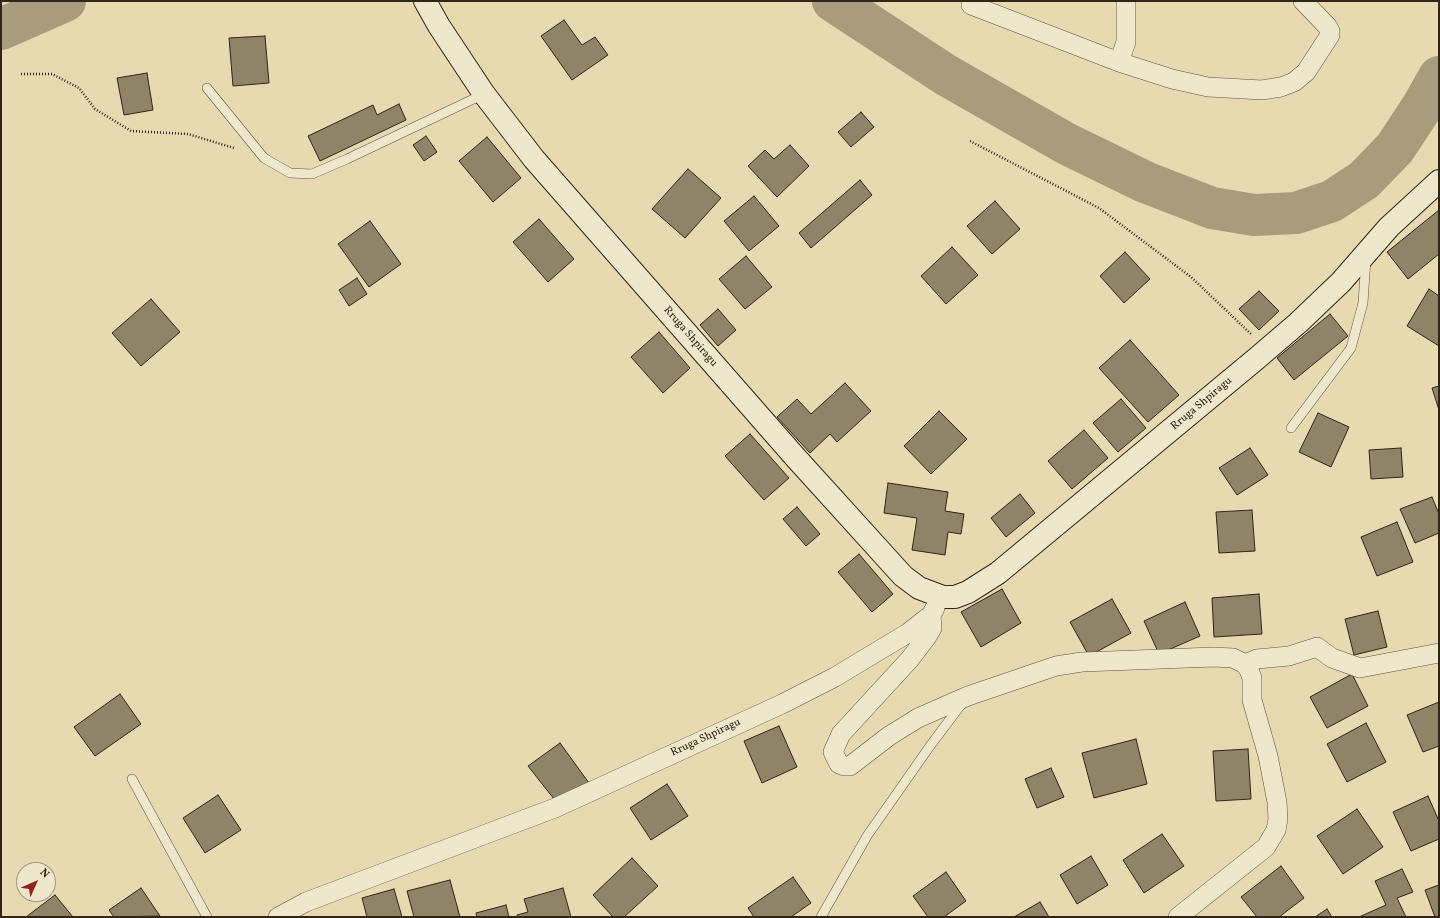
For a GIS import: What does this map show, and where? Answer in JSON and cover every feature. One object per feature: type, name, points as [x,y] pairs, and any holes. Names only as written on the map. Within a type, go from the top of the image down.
[{"type":"street","name":"Rruga Shpiragu","points":[[425,1],[484,94],[534,159],[855,524],[903,576],[919,588],[943,597],[955,597],[968,592],[998,573],[1267,350],[1298,324],[1341,282],[1394,223],[1439,181]]},
{"type":"street","points":[[1119,62],[1126,42],[1126,1]]},
{"type":"street","points":[[971,5],[1119,62],[1172,79],[1208,87],[1262,90],[1281,87],[1294,82],[1306,72],[1330,35],[1328,26],[1303,1]]},
{"type":"street","name":"Rruga Shpiragu","points":[[278,917],[306,902],[555,808],[782,704],[861,662],[908,634],[931,615],[943,597]]},
{"type":"street","points":[[931,615],[932,628],[926,638],[910,659],[841,734],[833,752],[834,758],[838,764],[850,766],[905,725],[968,696],[1042,670],[1070,664],[1214,657],[1233,658],[1245,664],[1252,678],[1252,700],[1268,756],[1277,802],[1278,819],[1276,830],[1266,847],[1178,917]]},
{"type":"street","points":[[1245,664],[1257,659],[1289,656],[1317,648],[1332,658],[1360,668],[1439,653]]},
{"type":"lane","points":[[207,88],[264,158],[290,173],[312,174],[484,94]]},
{"type":"lane","points":[[1291,428],[1351,348],[1363,303],[1367,252]]},
{"type":"lane","points":[[820,917],[867,836],[930,746],[968,696]]},
{"type":"lane","points":[[132,779],[207,917]]},
{"type":"path","points":[[21,74],[52,74],[79,88],[95,109],[131,131],[188,134],[264,158]]},
{"type":"path","points":[[970,141],[1099,208],[1191,277],[1267,350]]},
{"type":"building","points":[[564,20],[582,45],[595,37],[608,55],[572,80],[541,36]]},
{"type":"building","points":[[265,36],[269,83],[233,86],[229,38]]},
{"type":"building","points":[[147,73],[153,110],[124,115],[117,78]]},
{"type":"building","points":[[399,104],[406,120],[320,161],[308,136],[373,105],[377,115]]},
{"type":"building","points":[[861,112],[874,127],[851,147],[838,132]]},
{"type":"building","points":[[426,136],[437,152],[424,161],[413,145]]},
{"type":"building","points":[[487,137],[521,178],[493,202],[459,161]]},
{"type":"building","points":[[790,145],[809,166],[777,197],[748,166],[765,150],[774,159]]},
{"type":"building","points":[[688,169],[721,198],[685,238],[652,209]]},
{"type":"building","points":[[860,180],[872,195],[811,248],[799,233]]},
{"type":"building","points":[[754,196],[779,226],[749,251],[724,221]]},
{"type":"building","points":[[995,201],[1020,229],[992,254],[967,226]]},
{"type":"building","points":[[1439,210],[1439,254],[1408,279],[1387,252]]},
{"type":"building","points":[[539,219],[574,259],[548,282],[513,242]]},
{"type":"building","points":[[370,221],[401,264],[369,287],[338,244]]},
{"type":"building","points":[[952,247],[978,275],[946,304],[921,276]]},
{"type":"building","points":[[1125,252],[1150,279],[1124,303],[1100,276]]},
{"type":"building","points":[[746,256],[772,287],[745,309],[719,279]]},
{"type":"building","points":[[357,278],[367,294],[349,306],[339,290]]},
{"type":"building","points":[[1429,289],[1439,296],[1439,346],[1407,326]]},
{"type":"building","points":[[1259,291],[1279,311],[1259,330],[1239,309]]},
{"type":"building","points":[[151,299],[180,332],[141,366],[112,333]]},
{"type":"building","points":[[718,309],[736,330],[718,346],[700,325]]},
{"type":"building","points":[[1330,314],[1348,336],[1294,380],[1277,358]]},
{"type":"building","points":[[659,332],[690,368],[663,393],[631,357]]},
{"type":"building","points":[[1130,340],[1179,395],[1148,422],[1099,368]]},
{"type":"building","points":[[845,383],[871,411],[837,442],[830,434],[810,453],[777,417],[797,399],[811,414]]},
{"type":"building","points":[[1439,386],[1439,410],[1432,388]]},
{"type":"building","points":[[1121,399],[1146,428],[1118,452],[1093,423]]},
{"type":"building","points":[[939,411],[967,439],[931,474],[904,446]]},
{"type":"building","points":[[1318,413],[1349,427],[1331,467],[1299,452]]},
{"type":"building","points":[[1084,430],[1108,458],[1072,489],[1048,461]]},
{"type":"building","points":[[750,434],[789,478],[764,500],[725,456]]},
{"type":"building","points":[[1250,448],[1268,475],[1237,495],[1219,468]]},
{"type":"building","points":[[1401,448],[1403,477],[1371,479],[1369,450]]},
{"type":"building","points":[[888,483],[948,492],[945,511],[964,514],[961,534],[948,532],[945,555],[912,550],[917,518],[884,513]]},
{"type":"building","points":[[1020,494],[1035,513],[1006,537],[991,518]]},
{"type":"building","points":[[1432,497],[1439,514],[1439,533],[1415,543],[1400,509]]},
{"type":"building","points":[[797,507],[820,534],[806,546],[783,519]]},
{"type":"building","points":[[1252,510],[1255,551],[1219,553],[1216,512]]},
{"type":"building","points":[[1397,522],[1413,562],[1377,576],[1361,537]]},
{"type":"building","points":[[859,554],[893,594],[872,612],[838,572]]},
{"type":"building","points":[[1002,589],[1021,623],[981,647],[961,612]]},
{"type":"building","points":[[1259,594],[1262,634],[1214,637],[1212,598]]},
{"type":"building","points":[[1112,599],[1131,633],[1089,656],[1070,622]]},
{"type":"building","points":[[1185,602],[1200,636],[1159,654],[1144,621]]},
{"type":"building","points":[[1378,611],[1387,647],[1354,655],[1345,619]]},
{"type":"building","points":[[1352,674],[1368,706],[1327,728],[1310,697]]},
{"type":"building","points":[[120,694],[141,724],[95,756],[74,727]]},
{"type":"building","points":[[1439,702],[1439,746],[1423,752],[1407,715]]},
{"type":"building","points":[[1366,723],[1386,762],[1347,782],[1327,744]]},
{"type":"building","points":[[779,726],[797,767],[762,783],[744,741]]},
{"type":"building","points":[[1136,739],[1147,784],[1094,798],[1082,753]]},
{"type":"building","points":[[560,743],[589,783],[554,799],[528,766]]},
{"type":"building","points":[[1248,749],[1251,799],[1216,801],[1213,751]]},
{"type":"building","points":[[1051,768],[1064,797],[1037,808],[1025,779]]},
{"type":"building","points":[[667,784],[688,816],[651,840],[630,808]]},
{"type":"building","points":[[218,795],[241,830],[205,853],[183,818]]},
{"type":"building","points":[[1428,796],[1439,821],[1439,839],[1411,851],[1393,812]]},
{"type":"building","points":[[1357,809],[1383,847],[1343,874],[1317,836]]},
{"type":"building","points":[[1162,834],[1184,866],[1144,893],[1123,860]]},
{"type":"building","points":[[1091,856],[1108,885],[1077,904],[1060,875]]},
{"type":"building","points":[[632,858],[658,886],[624,917],[613,917],[593,895]]},
{"type":"building","points":[[1281,866],[1304,898],[1279,917],[1257,917],[1241,897]]},
{"type":"building","points":[[1402,869],[1413,892],[1397,898],[1406,917],[1359,917],[1386,905],[1375,881]]},
{"type":"building","points":[[946,872],[966,901],[944,917],[928,917],[913,896]]},
{"type":"building","points":[[793,877],[811,903],[791,917],[754,917],[748,908]]},
{"type":"building","points":[[450,880],[460,917],[414,917],[407,891]]},
{"type":"building","points":[[1439,885],[1439,917],[1435,917],[1425,890]]},
{"type":"building","points":[[141,888],[160,916],[114,917],[109,910]]},
{"type":"building","points":[[563,888],[571,917],[517,917],[517,915],[528,912],[524,899]]},
{"type":"building","points":[[394,889],[402,917],[367,917],[362,898]]},
{"type":"building","points":[[56,896],[73,917],[26,917],[46,902],[56,902]]},
{"type":"building","points":[[1040,902],[1049,917],[1014,917]]},
{"type":"building","points":[[506,905],[509,917],[477,917],[476,913]]},
{"type":"building","points":[[1327,909],[1332,917],[1315,917]]},
{"type":"waterway","points":[[1,29],[65,1]]},
{"type":"waterway","points":[[833,1],[946,75],[1067,144],[1145,182],[1212,208],[1254,215],[1296,213],[1332,201],[1364,180],[1395,148],[1422,107],[1439,77]]}]
